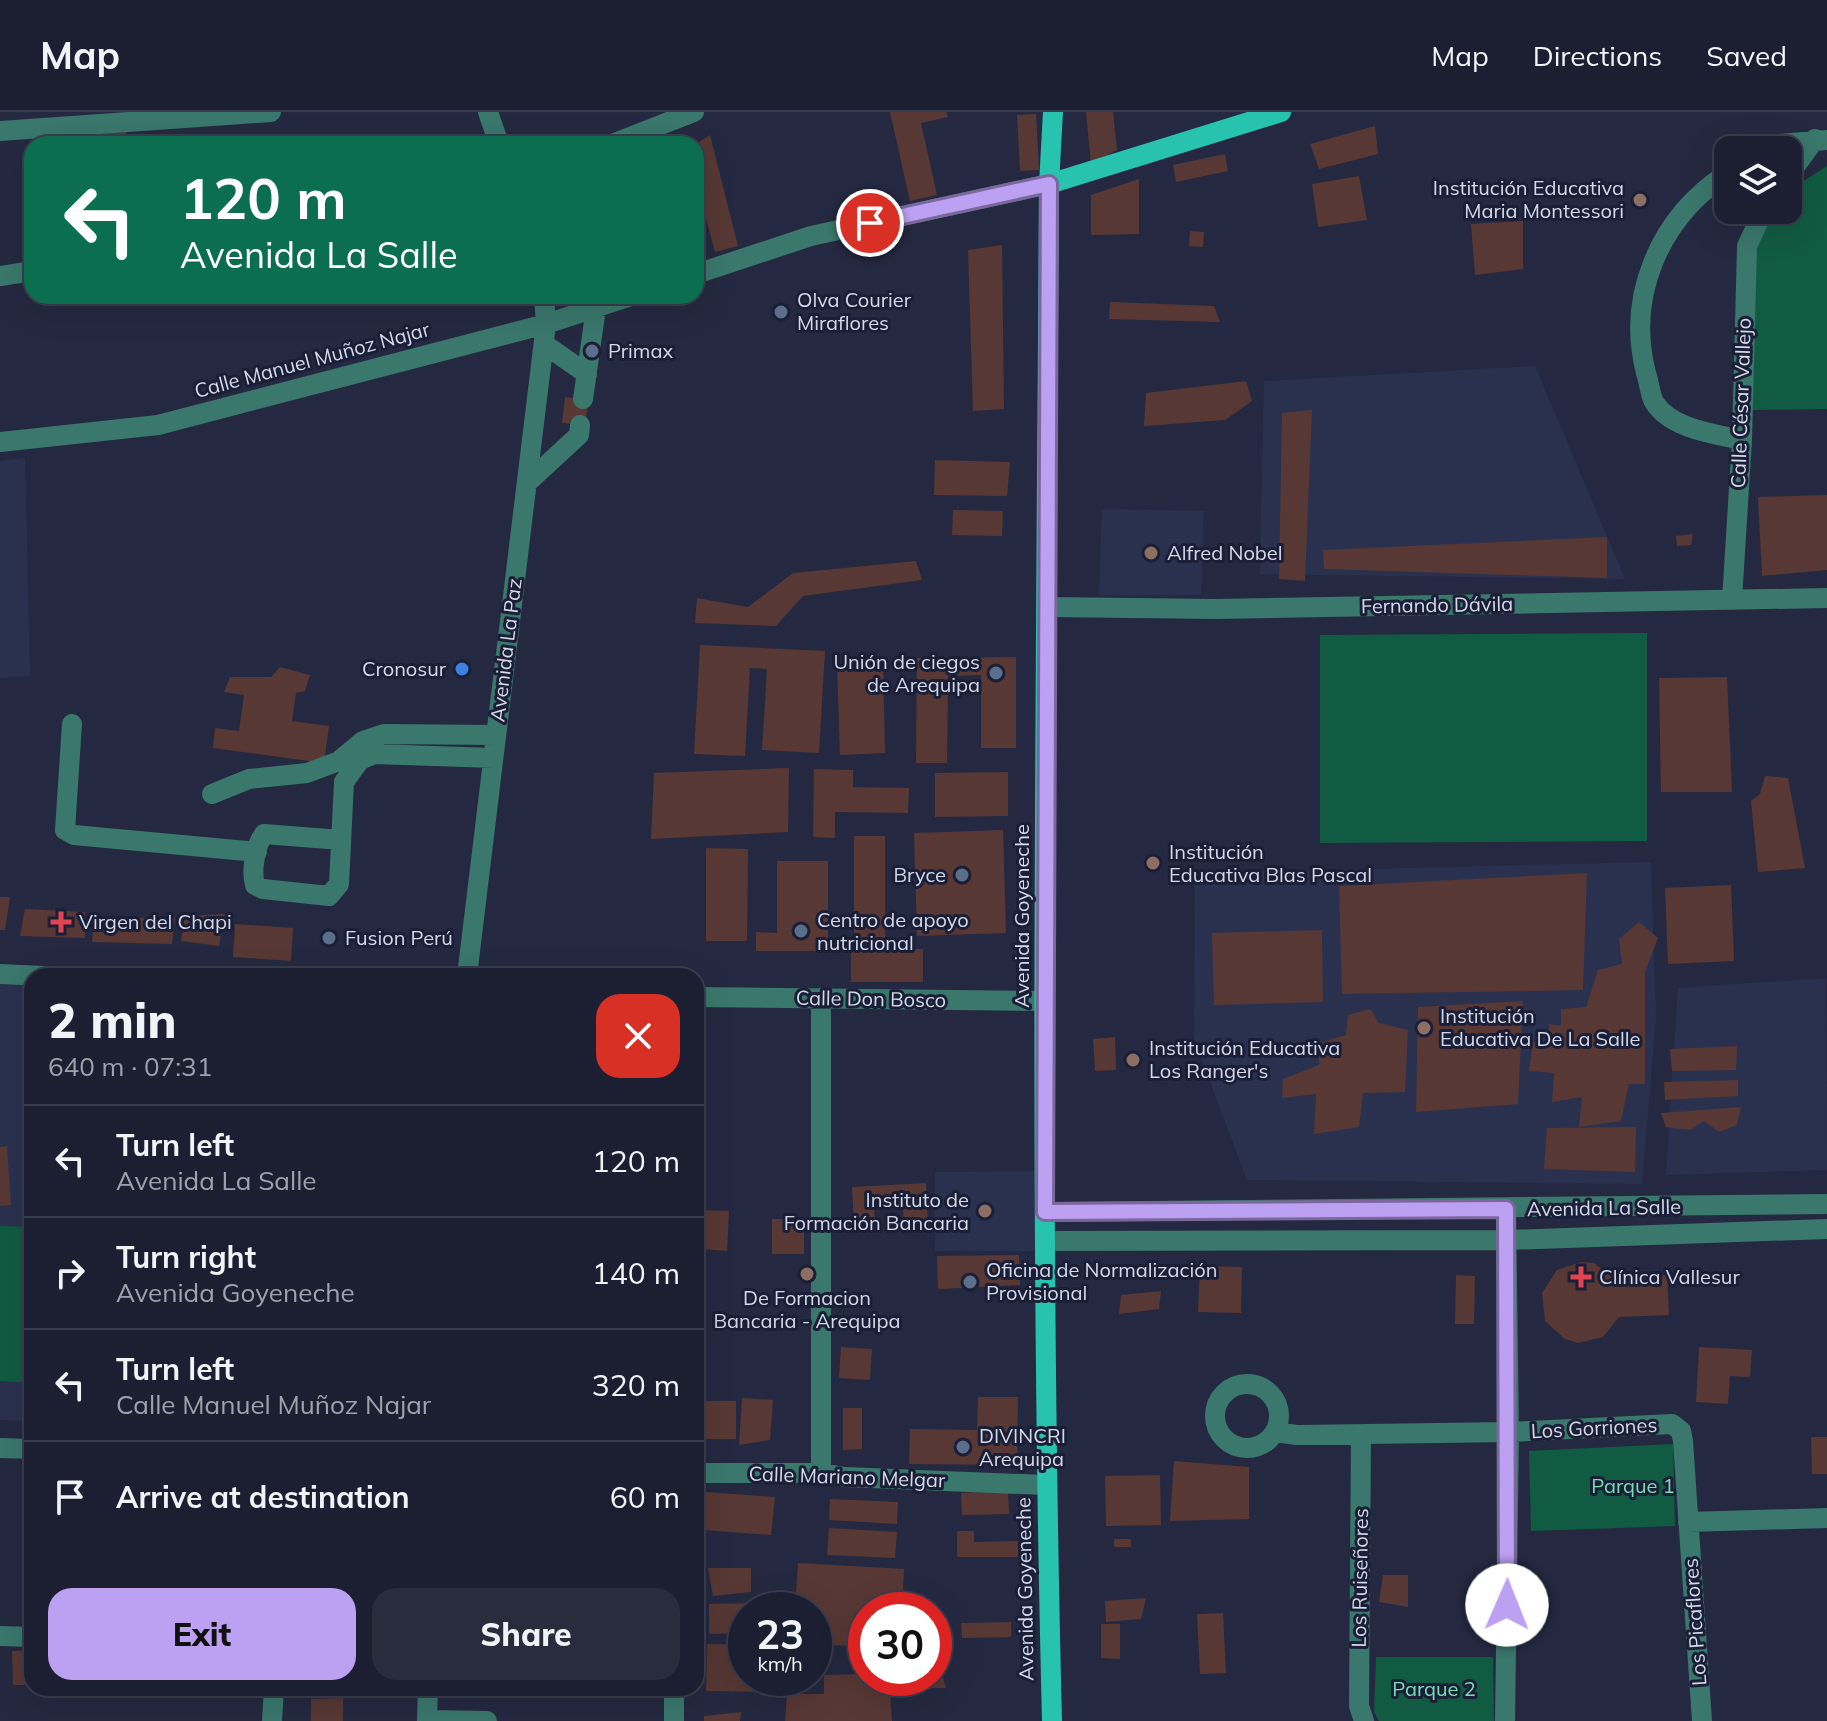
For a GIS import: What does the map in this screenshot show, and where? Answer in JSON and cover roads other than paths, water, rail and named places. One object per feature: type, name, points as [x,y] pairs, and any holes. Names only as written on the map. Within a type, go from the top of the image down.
[{"type":"main road","name":"Avenida Goyeneche","points":[[1052,1721],[1046,1485],[1045,1001],[1049,184],[1053,112]]},
{"type":"main road","points":[[1049,184],[1281,112]]},
{"type":"street","points":[[0,131],[271,112]]},
{"type":"street","points":[[488,112],[496,136]]},
{"type":"street","points":[[632,136],[694,112]]},
{"type":"street","points":[[1802,161],[1821,140]]},
{"type":"street","points":[[704,271],[811,236],[1049,184]]},
{"type":"street","points":[[1714,185],[1692,203],[1651,259],[1642,294],[1638,343],[1654,402],[1688,429],[1742,440]]},
{"type":"street","name":"Calle César Vallejo","points":[[1732,600],[1742,440],[1747,246],[1757,224]]},
{"type":"street","points":[[0,276],[24,272]]},
{"type":"street","name":"Avenida La Paz","points":[[468,968],[545,334],[544,304]]},
{"type":"street","name":"Calle Manuel Muñoz Najar","points":[[0,442],[158,425],[545,334],[608,304]]},
{"type":"street","points":[[583,399],[596,308]]},
{"type":"street","points":[[545,334],[587,374]]},
{"type":"street","points":[[527,483],[579,435],[580,425]]},
{"type":"street","name":"Fernando Dávila","points":[[1047,607],[1216,609],[1827,598]]},
{"type":"street","points":[[72,724],[65,830],[74,835],[257,852]]},
{"type":"street","points":[[212,794],[249,779],[307,773],[339,761],[363,741],[384,734],[496,735]]},
{"type":"street","points":[[341,840],[264,834],[257,852],[253,877],[255,885],[263,889],[329,896],[339,884],[344,782],[360,760],[374,754],[493,758]]},
{"type":"street","points":[[0,974],[24,975]]},
{"type":"street","name":"Calle Don Bosco","points":[[704,997],[1045,1001]]},
{"type":"street","points":[[821,998],[821,1473]]},
{"type":"street","name":"Avenida La Salle","points":[[1045,1212],[1827,1204]]},
{"type":"street","points":[[1505,1721],[1509,1432],[1506,1209]]},
{"type":"street","name":"Avenida La Salle","points":[[1046,1241],[1506,1240],[1827,1229]]},
{"type":"street","name":"Los Gorriones","points":[[1275,1432],[1361,1435],[1672,1424],[1681,1431],[1683,1441],[1688,1522]]},
{"type":"street","name":"Los Ruiseñores","points":[[1361,1435],[1359,1706],[1364,1721]]},
{"type":"street","points":[[0,1448],[24,1449]]},
{"type":"street","name":"Calle Mariano Melgar","points":[[704,1473],[821,1473],[1046,1485]]},
{"type":"street","points":[[1688,1522],[1827,1518]]},
{"type":"street","name":"Los Picaflores","points":[[1688,1522],[1702,1721]]},
{"type":"street","points":[[0,1636],[24,1637]]},
{"type":"street","points":[[272,1721],[274,1696]]},
{"type":"street","points":[[428,1696],[427,1720],[487,1721]]},
{"type":"street","points":[[674,1696],[674,1721]]},
{"type":"place","name":"Institución Educativa Maria Montessori","points":[[1640,200]]},
{"type":"place","name":"Olva Courier Miraflores","points":[[781,312]]},
{"type":"place","name":"Primax","points":[[592,351]]},
{"type":"place","name":"Alfred Nobel","points":[[1151,553]]},
{"type":"place","name":"Cronosur","points":[[462,669]]},
{"type":"place","name":"Unión de ciegos de Arequipa","points":[[996,673]]},
{"type":"place","name":"Institución Educativa Blas Pascal","points":[[1153,863]]},
{"type":"place","name":"Bryce","points":[[962,875]]},
{"type":"place","name":"Virgen del Chapi","points":[[61,922]]},
{"type":"place","name":"Centro de apoyo nutricional","points":[[801,931]]},
{"type":"place","name":"Fusion Perú","points":[[329,938]]},
{"type":"place","name":"Institución Educativa De La Salle","points":[[1424,1028]]},
{"type":"place","name":"Institución Educativa Los Ranger's","points":[[1133,1060]]},
{"type":"place","name":"Instituto de Formación Bancaria","points":[[985,1211]]},
{"type":"place","name":"De Formacion Bancaria - Arequipa","points":[[807,1274]]},
{"type":"place","name":"Clínica Vallesur","points":[[1581,1277]]},
{"type":"place","name":"Oficina de Normalización Provisional","points":[[970,1282]]},
{"type":"place","name":"DIVINCRI Arequipa","points":[[963,1447]]},
{"type":"park label","name":"Parque 1","points":[[1633,1486]]},
{"type":"park label","name":"Parque 2","points":[[1434,1689]]}]
